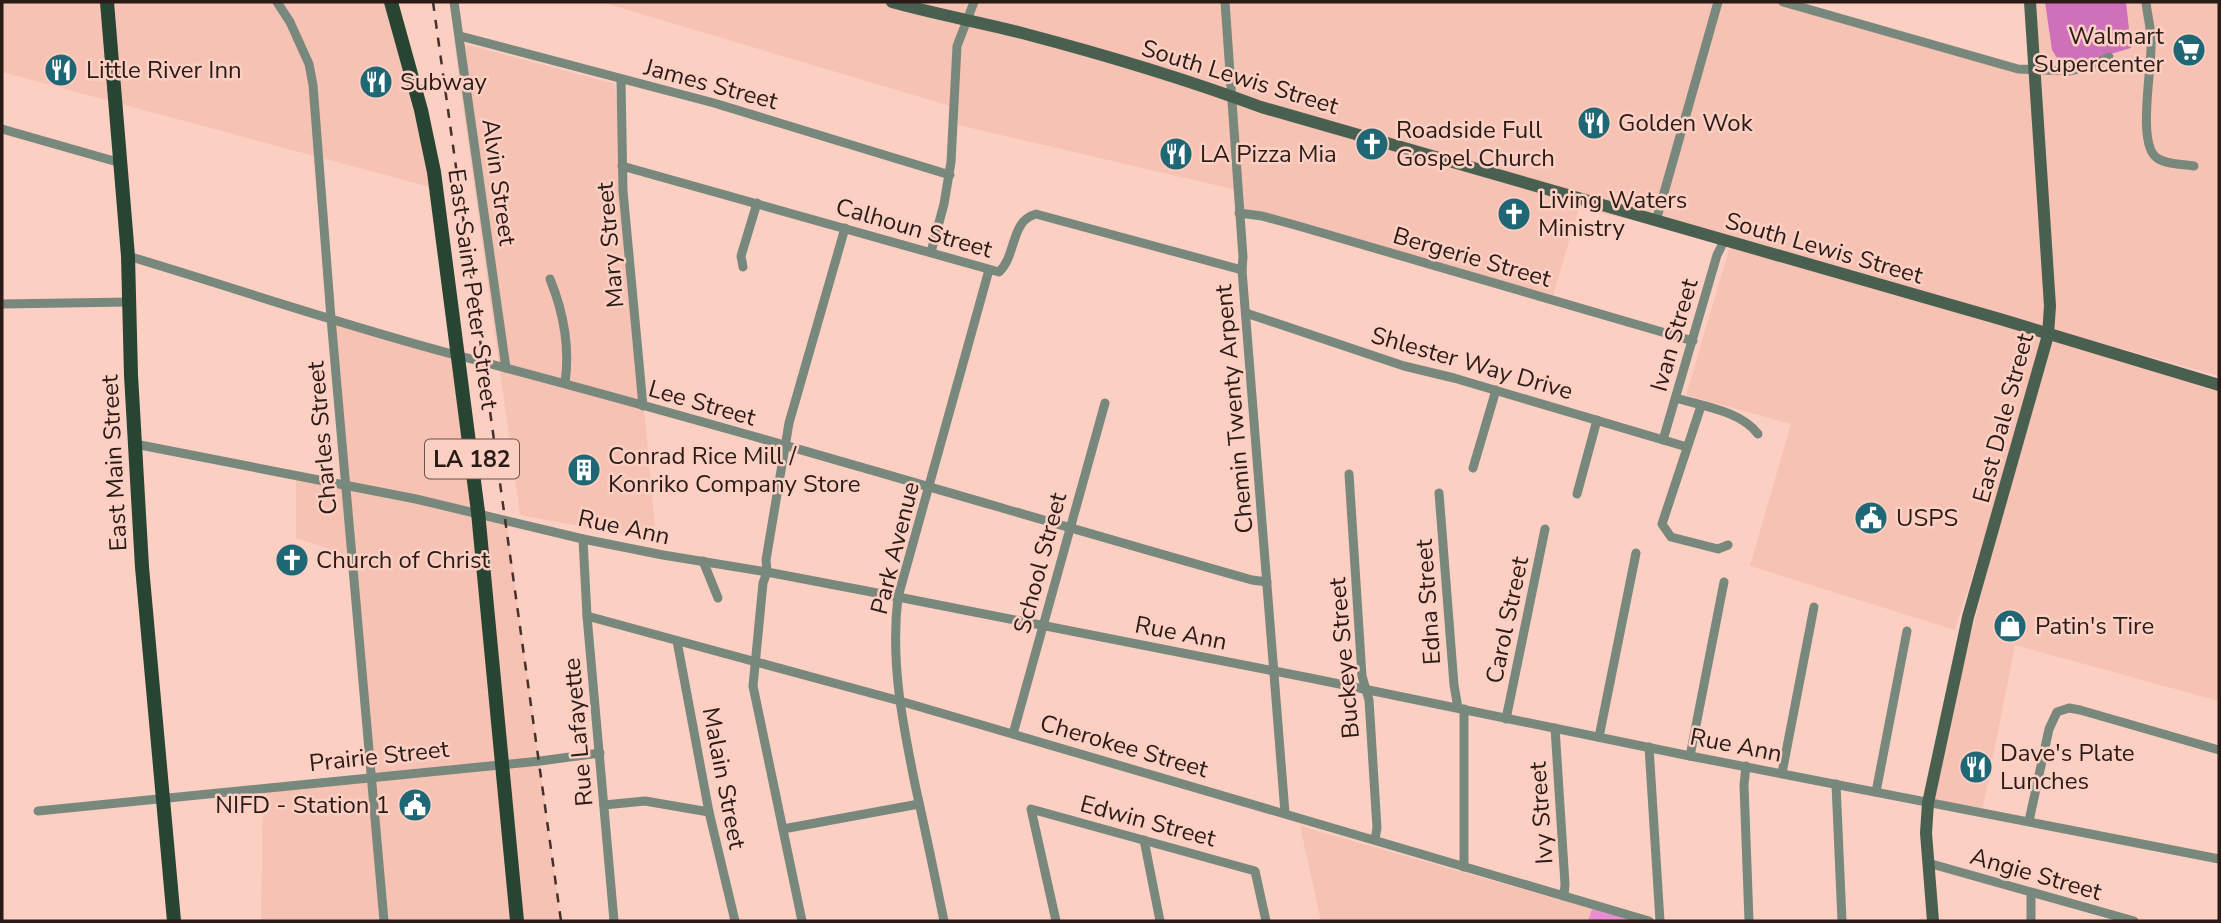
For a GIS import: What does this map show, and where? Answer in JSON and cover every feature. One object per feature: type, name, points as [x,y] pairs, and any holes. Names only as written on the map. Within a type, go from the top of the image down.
[{"type":"main road","name":"East Main Street","points":[[107,2],[128,256],[142,568],[174,921]]},
{"type":"main road","name":"East Saint Peter Street","points":[[391,2],[421,110],[434,172],[460,356],[478,512],[517,921]]},
{"type":"main road","name":"South Lewis Street","points":[[892,2],[1022,33],[1274,111],[2219,385]]},
{"type":"main road","name":"East Dale Street","points":[[1933,921],[1926,833],[1928,803],[1968,617],[2048,335],[2050,306],[2031,2]]},
{"type":"street","name":"Charles Street","points":[[276,2],[290,22],[309,64],[313,85],[384,921]]},
{"type":"street","name":"Alvin Street","points":[[454,2],[506,368]]},
{"type":"street","points":[[931,252],[950,175],[957,46],[974,2]]},
{"type":"street","name":"Chemin Twenty Arpent","points":[[1225,2],[1242,270],[1285,813]]},
{"type":"street","points":[[1656,221],[1718,2]]},
{"type":"street","points":[[1783,2],[2018,69],[2069,71],[2090,66],[2109,57]]},
{"type":"street","points":[[2146,2],[2151,47],[2146,119],[2150,149],[2155,158],[2194,166]]},
{"type":"street","name":"James Street","points":[[460,36],[714,103],[950,175]]},
{"type":"street","name":"Mary Street","points":[[621,80],[623,191],[644,391],[643,406]]},
{"type":"street","points":[[2,129],[121,163]]},
{"type":"street","name":"Calhoun Street","points":[[622,166],[999,272],[1007,265],[1019,224],[1026,217],[1036,214],[1242,270]]},
{"type":"street","points":[[743,267],[741,256],[757,204]]},
{"type":"street","name":"Bergerie Street","points":[[1239,213],[1302,227],[1693,341]]},
{"type":"street","points":[[802,921],[753,686],[754,660],[767,572],[766,559],[784,446],[845,228]]},
{"type":"street","name":"Ivan Street","points":[[1663,440],[1717,256],[1724,241]]},
{"type":"street","name":"Lee Street","points":[[128,256],[460,356],[565,383],[1252,580],[1267,582]]},
{"type":"street","name":"Park Avenue","points":[[944,921],[900,701],[895,623],[898,597],[989,270]]},
{"type":"street","points":[[550,279],[559,300],[564,331],[568,363],[565,383]]},
{"type":"street","points":[[2,303],[129,302]]},
{"type":"street","name":"Shlester Way Drive","points":[[1247,313],[1404,366],[1496,390],[1687,447]]},
{"type":"street","points":[[1473,468],[1496,390]]},
{"type":"street","points":[[1676,398],[1741,419],[1752,425],[1758,434]]},
{"type":"street","name":"School Street","points":[[1013,734],[1105,402]]},
{"type":"street","points":[[1701,406],[1662,524],[1671,537],[1718,549],[1728,545]]},
{"type":"street","points":[[1577,494],[1597,420]]},
{"type":"street","name":"Rue Ann","points":[[135,444],[478,512],[583,539],[898,597],[2219,859]]},
{"type":"street","name":"Buckeye Street","points":[[1349,474],[1362,676],[1369,700],[1375,839]]},
{"type":"street","name":"Edna Street","points":[[1440,493],[1454,685],[1461,709],[1464,867]]},
{"type":"street","name":"Carol Street","points":[[1506,719],[1545,529]]},
{"type":"street","name":"Rue Lafayette","points":[[583,539],[587,616],[614,921]]},
{"type":"street","points":[[1599,737],[1636,553]]},
{"type":"street","points":[[703,561],[718,597]]},
{"type":"street","points":[[1690,756],[1724,582]]},
{"type":"street","points":[[1782,773],[1814,607]]},
{"type":"street","name":"Cherokee Street","points":[[587,616],[900,701],[1649,921]]},
{"type":"street","points":[[1876,792],[1907,631]]},
{"type":"street","name":"Malain Street","points":[[677,641],[709,812],[735,921]]},
{"type":"street","points":[[2029,821],[2049,729],[2057,712],[2069,708],[2080,710],[2219,750]]},
{"type":"street","name":"Ivy Street","points":[[1555,728],[1564,896]]},
{"type":"street","points":[[1649,747],[1660,921]]},
{"type":"street","name":"Prairie Street","points":[[38,811],[600,753]]},
{"type":"street","points":[[1746,766],[1744,785],[1748,921]]},
{"type":"street","points":[[1836,784],[1842,921]]},
{"type":"street","points":[[604,805],[645,801],[709,812]]},
{"type":"street","points":[[783,829],[919,804]]},
{"type":"street","name":"Edwin Street","points":[[1056,921],[1031,809],[1255,871],[1266,921]]},
{"type":"street","points":[[1144,840],[1160,921]]},
{"type":"street","name":"Angie Street","points":[[1928,863],[2134,921]]},
{"type":"street","points":[[2031,892],[2031,921]]},
{"type":"shaded area","points":[[2,2],[385,2],[430,187],[2,72]]},
{"type":"shaded area","points":[[601,2],[1783,2],[2036,70],[2048,334],[2219,384],[2219,701],[2015,645],[1982,812],[1928,803],[2043,353],[1955,630],[1750,566],[1791,424],[1686,395],[1731,243],[1579,208],[1553,295],[1243,209],[1241,191],[958,125],[957,108]]},
{"type":"shaded area","points":[[2034,2],[2219,2],[2219,376],[2055,330]]},
{"type":"shaded area","points":[[2045,2],[2126,2],[2131,48],[2077,64],[2061,64],[2052,50]]},
{"type":"shaded area","points":[[454,41],[615,84],[656,540],[520,515]]},
{"type":"shaded area","points":[[331,318],[460,356],[478,512],[506,519],[561,921],[261,921],[263,787],[371,776],[347,555],[296,538],[296,476],[345,485]]},
{"type":"shaded area","points":[[1300,826],[1592,909],[1588,921],[1321,921]]},
{"type":"shaded area","points":[[1592,909],[1634,921],[1588,921]]},
{"type":"railway","points":[[433,2],[561,921]]},
{"type":"place","name":"Walmart Supercenter","points":[[2189,50]]},
{"type":"place","name":"Little River Inn","points":[[61,70]]},
{"type":"place","name":"Subway","points":[[376,82]]},
{"type":"place","name":"Golden Wok","points":[[1594,123]]},
{"type":"place","name":"Roadside Full Gospel Church","points":[[1372,144]]},
{"type":"place","name":"LA Pizza Mia","points":[[1176,154]]},
{"type":"place","name":"Living Waters Ministry","points":[[1514,214]]},
{"type":"place","name":"Conrad Rice Mill / Konriko Company Store","points":[[584,470]]},
{"type":"place","name":"USPS","points":[[1871,518]]},
{"type":"place","name":"Church of Christ","points":[[292,560]]},
{"type":"place","name":"Patin's Tire","points":[[2010,626]]},
{"type":"place","name":"Dave's Plate Lunches","points":[[1976,767]]},
{"type":"place","name":"NIFD - Station 1","points":[[415,805]]}]
